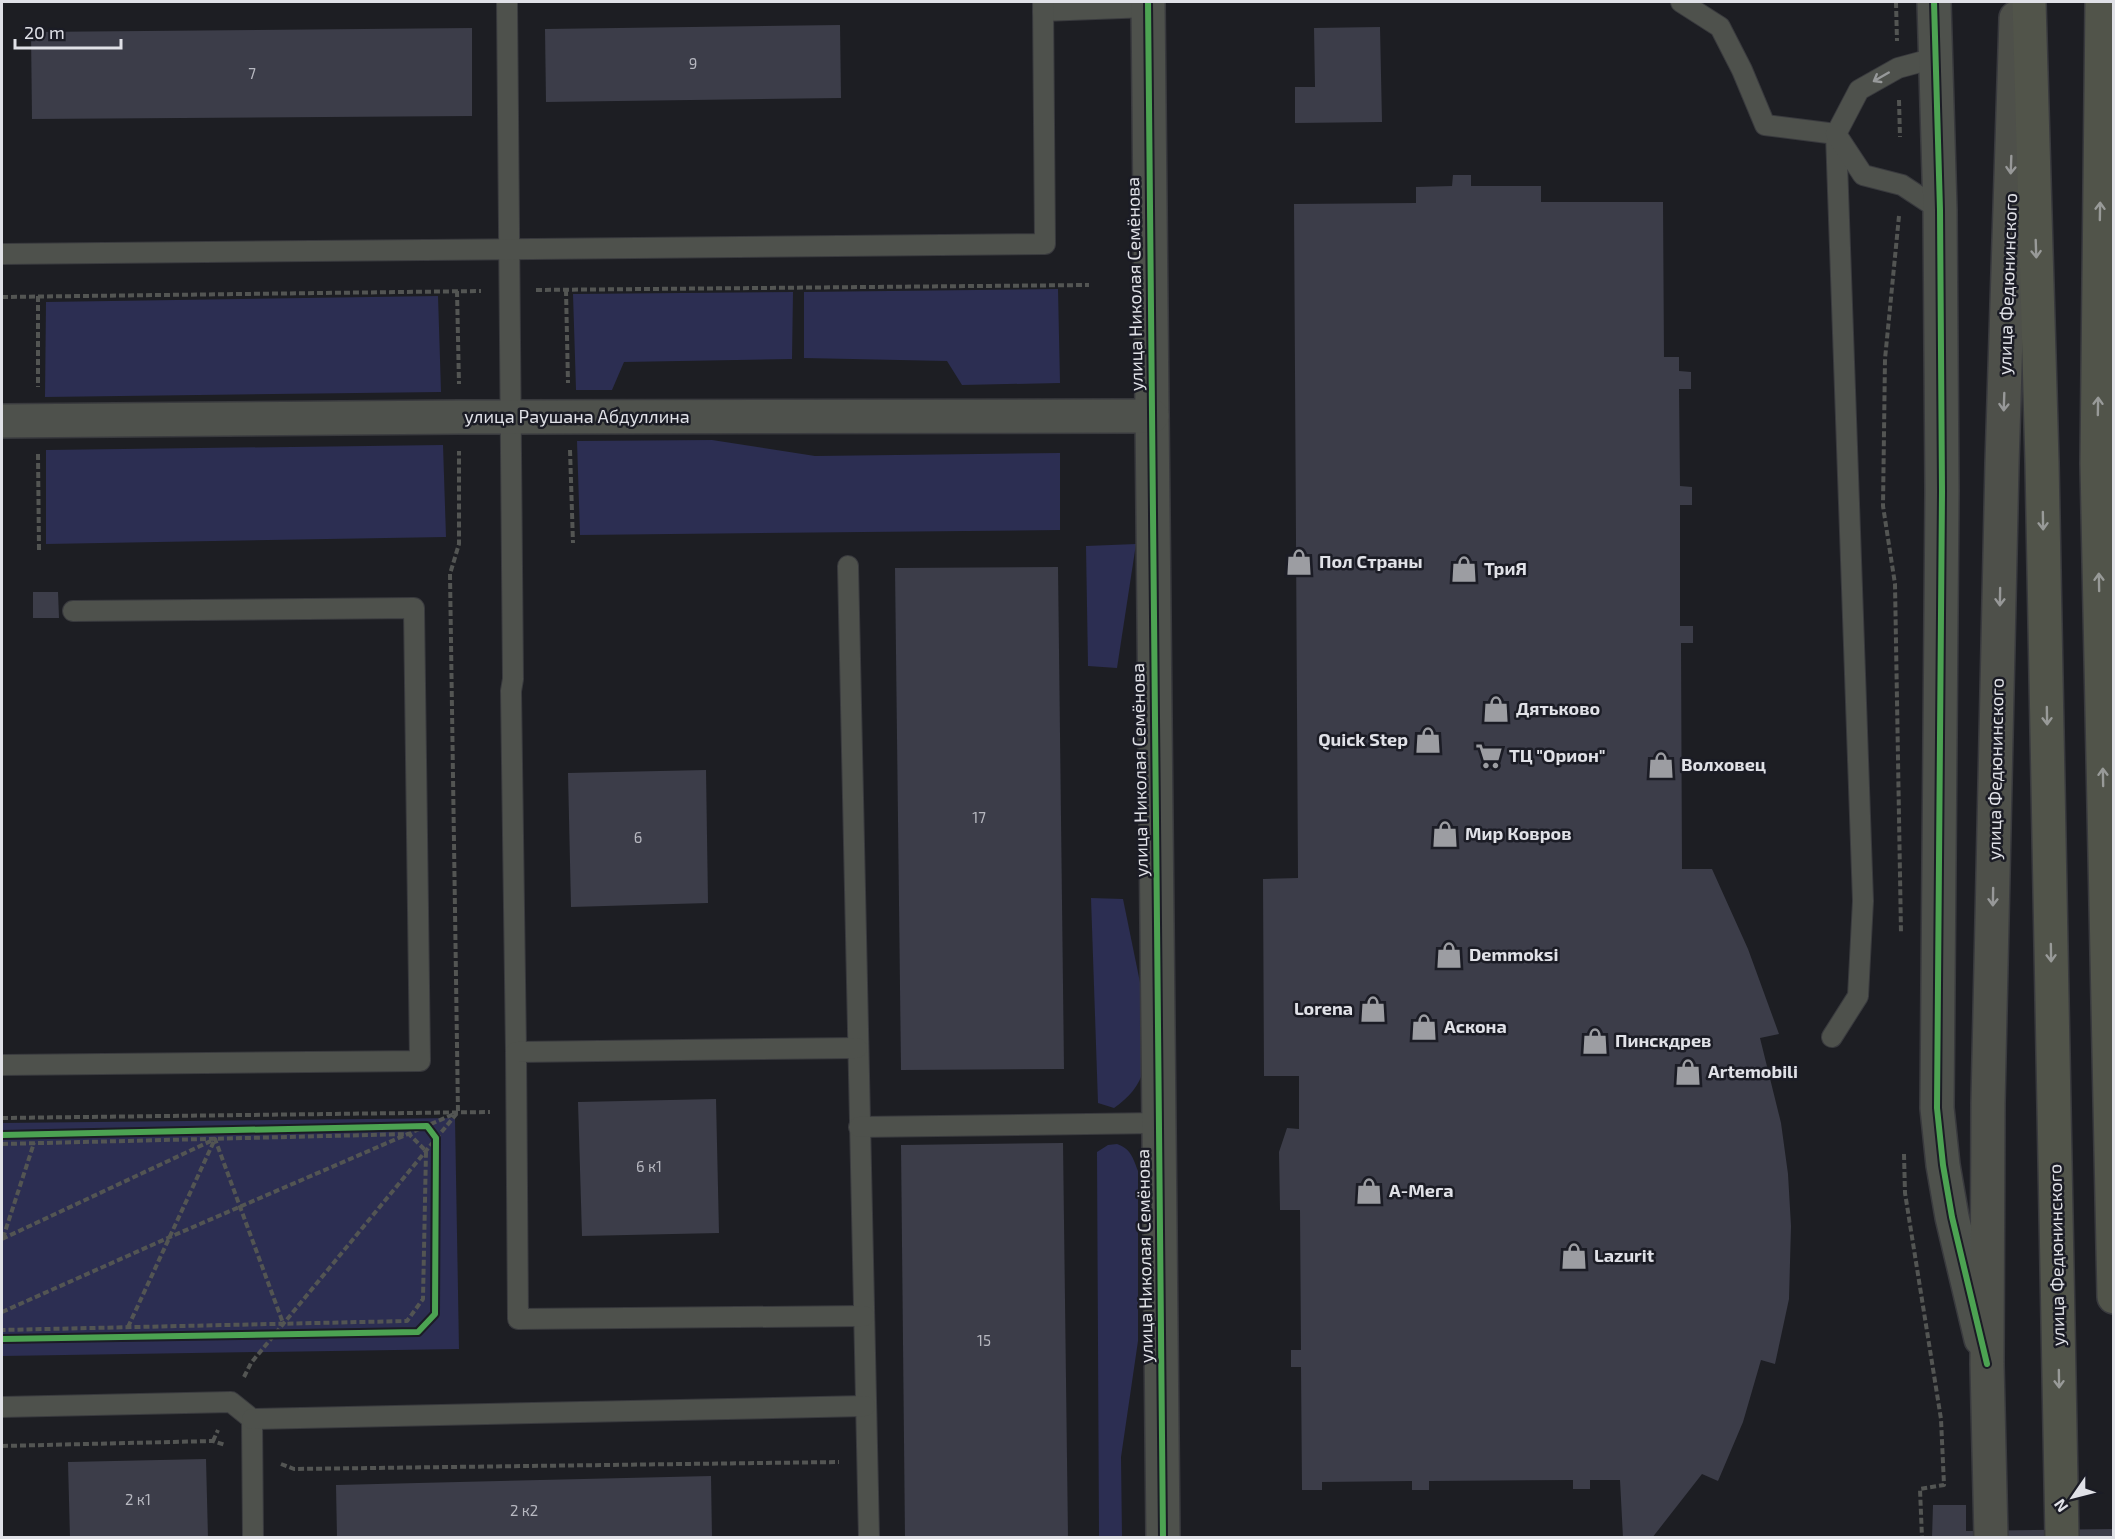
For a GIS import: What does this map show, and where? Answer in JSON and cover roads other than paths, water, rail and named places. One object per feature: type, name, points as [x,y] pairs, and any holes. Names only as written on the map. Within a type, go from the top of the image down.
[{"type":"highway","name":"улица Федюнинского","points":[[2029,2],[2043,462],[2062,1538]]},
{"type":"highway","points":[[2102,2],[2097,464],[2114,1297]]},
{"type":"main road","name":"улица Федюнинского","points":[[1990,1538],[1987,1364],[1988,1103],[2002,463],[2016,2]]},
{"type":"street","points":[[1935,2],[1940,210],[1942,491],[1937,1108],[1943,1165],[1952,1217],[1987,1364]]},
{"type":"street","name":"улица Николая Семёнова","points":[[1148,4],[1163,1538]]},
{"type":"street","name":"улица Раушана Абдуллина","points":[[2,421],[459,417],[1152,416]]},
{"type":"lane","points":[[507,2],[518,1319],[864,1316]]},
{"type":"lane","points":[[1681,2],[1720,27],[1742,70],[1765,125],[1836,134],[1863,175],[1902,184],[1940,210]]},
{"type":"lane","points":[[2,254],[1045,244],[1043,6],[1148,4]]},
{"type":"lane","points":[[1832,1037],[1858,996],[1863,901],[1836,134],[1859,90],[1898,68],[1935,58]]},
{"type":"lane","points":[[848,566],[869,1538]]},
{"type":"lane","points":[[2,1065],[420,1061],[414,608],[73,611]]},
{"type":"lane","points":[[516,1052],[857,1048]]},
{"type":"lane","points":[[859,1127],[1159,1123]]},
{"type":"lane","points":[[2,1407],[231,1402],[252,1419],[865,1406]]},
{"type":"lane","points":[[252,1419],[253,1538]]},
{"type":"place","name":"Пол Страны","points":[[1299,562]]},
{"type":"place","name":"ТриЯ","points":[[1464,569]]},
{"type":"place","name":"Дятьково","points":[[1496,709]]},
{"type":"place","name":"Quick Step","points":[[1428,740]]},
{"type":"place","name":"ТЦ \"Орион\"","points":[[1489,756]]},
{"type":"place","name":"Волховец","points":[[1661,765]]},
{"type":"place","name":"Мир Ковров","points":[[1445,834]]},
{"type":"place","name":"Demmoksi","points":[[1449,955]]},
{"type":"place","name":"Lorena","points":[[1373,1009]]},
{"type":"place","name":"Аскона","points":[[1424,1027]]},
{"type":"place","name":"Пинскдрев","points":[[1595,1041]]},
{"type":"place","name":"Artemobili","points":[[1688,1072]]},
{"type":"place","name":"А-Мега","points":[[1369,1191]]},
{"type":"place","name":"Lazurit","points":[[1574,1256]]}]
